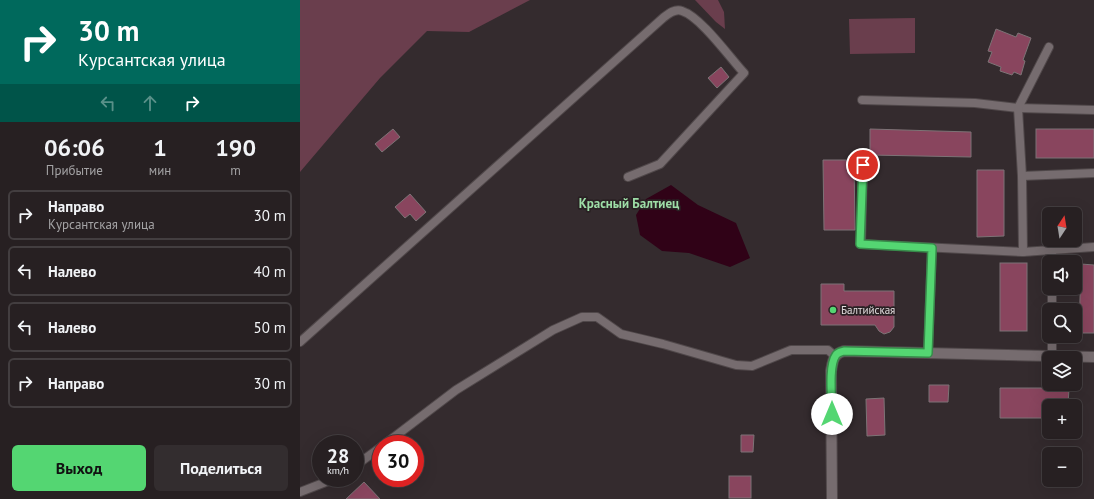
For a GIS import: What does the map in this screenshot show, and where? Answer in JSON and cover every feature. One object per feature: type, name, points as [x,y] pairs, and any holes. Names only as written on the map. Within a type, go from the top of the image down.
[{"type":"street","points":[[832,499],[831,371],[835,356],[838,352],[1042,357]]},
{"type":"street","points":[[1082,357],[1094,357]]},
{"type":"lane","points":[[300,342],[663,18],[672,11],[681,10],[695,18],[744,73],[660,164],[628,177]]},
{"type":"lane","points":[[1024,252],[1018,108],[1049,47]]},
{"type":"lane","points":[[862,100],[975,103],[1018,108],[1094,110]]},
{"type":"lane","points":[[863,165],[860,244],[1024,252],[1094,247]]},
{"type":"lane","points":[[1022,176],[1094,173]]},
{"type":"lane","points":[[928,353],[932,248]]},
{"type":"lane","points":[[1052,250],[1052,255]]},
{"type":"lane","points":[[397,435],[456,390],[553,330],[582,317],[597,317],[621,334],[663,344],[736,365],[752,366],[791,350],[809,348],[828,350],[835,356]]},
{"type":"lane","points":[[300,492],[313,487]]},
{"type":"shaded area","points":[[300,0],[530,0],[469,32],[427,31],[380,78],[300,172]]},
{"type":"shaded area","points":[[695,0],[718,0],[724,12],[725,29],[716,22]]},
{"type":"shaded area","points":[[915,18],[915,53],[850,54],[849,19]]},
{"type":"shaded area","points":[[671,185],[698,205],[736,223],[750,258],[730,267],[689,253],[662,251],[640,235],[636,215],[646,199]]},
{"type":"building","points":[[996,29],[1016,37],[1018,33],[1031,38],[1023,60],[1025,61],[1021,75],[1014,72],[1012,75],[1000,71],[1001,67],[988,62],[992,52],[988,51]]},
{"type":"building","points":[[721,67],[729,77],[717,88],[708,78]]},
{"type":"building","points":[[393,129],[400,137],[382,152],[375,144]]},
{"type":"building","points":[[870,129],[971,132],[971,157],[870,155]]},
{"type":"building","points":[[1036,129],[1094,129],[1094,158],[1036,158]]},
{"type":"building","points":[[823,160],[854,160],[855,230],[824,230]]},
{"type":"building","points":[[977,170],[1004,170],[1004,236],[977,237]]},
{"type":"building","points":[[410,194],[426,212],[416,221],[410,214],[405,218],[395,207]]},
{"type":"building","points":[[1000,263],[1027,263],[1027,331],[1000,331]]},
{"type":"building","points":[[1082,264],[1094,265],[1094,333],[1082,333],[1082,303],[1080,303],[1080,295],[1082,295]]},
{"type":"building","points":[[821,284],[844,284],[844,291],[894,291],[894,327],[890,332],[884,334],[879,331],[875,325],[821,325]]},
{"type":"building","points":[[929,385],[949,385],[948,402],[929,402]]},
{"type":"building","points":[[1000,388],[1042,388],[1042,391],[1069,391],[1068,399],[1042,399],[1042,418],[1000,418]]},
{"type":"building","points":[[884,398],[885,435],[867,436],[866,399]]},
{"type":"building","points":[[741,435],[754,435],[753,452],[741,452]]},
{"type":"building","points":[[729,476],[751,476],[751,498],[729,498]]},
{"type":"building","points":[[364,482],[380,499],[346,499],[359,487],[364,487]]},
{"type":"place","name":"Балтийская","points":[[833,310]]},
{"type":"district","name":"Красный Балтиец","points":[[629,203]]},
{"type":"route","points":[[832,414],[831,371],[833,361],[838,352],[928,353],[932,248],[860,244],[863,165]]}]
